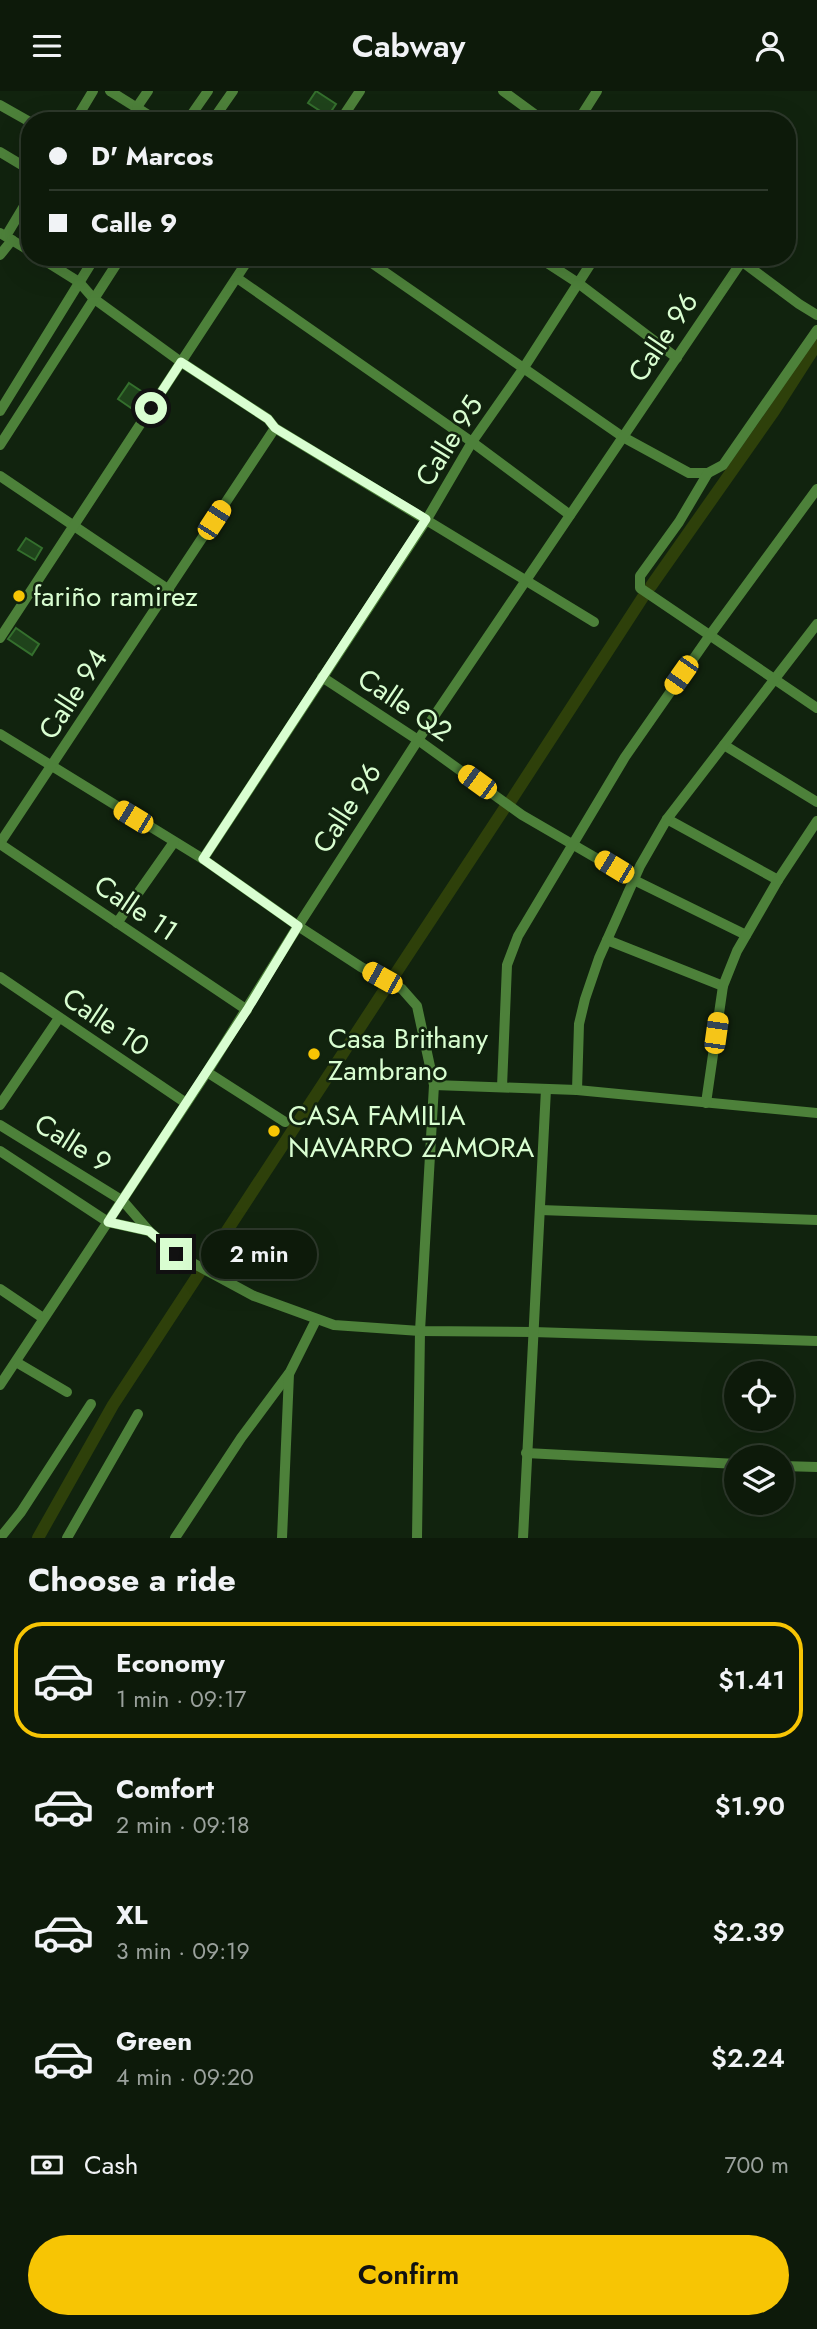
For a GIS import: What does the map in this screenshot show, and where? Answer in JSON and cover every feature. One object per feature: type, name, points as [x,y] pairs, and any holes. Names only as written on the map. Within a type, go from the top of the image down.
[{"type":"street","points":[[80,112],[93,91]]},
{"type":"street","points":[[110,91],[144,112]]},
{"type":"street","points":[[137,107],[148,91]]},
{"type":"street","points":[[193,112],[208,91]]},
{"type":"street","points":[[218,112],[233,91]]},
{"type":"street","points":[[346,112],[360,91]]},
{"type":"street","points":[[503,91],[532,112]]},
{"type":"street","points":[[584,112],[597,91]]},
{"type":"street","points":[[0,105],[21,117]]},
{"type":"street","points":[[0,152],[21,165]]},
{"type":"street","points":[[0,255],[6,236],[21,211]]},
{"type":"street","points":[[6,236],[21,245]]},
{"type":"street","points":[[54,266],[79,282],[93,298],[181,362],[268,419],[275,428],[426,519],[525,583],[594,622]]},
{"type":"street","points":[[0,411],[89,266]]},
{"type":"street","points":[[0,445],[115,266]]},
{"type":"street","points":[[0,638],[244,266]]},
{"type":"street","points":[[376,266],[623,437],[689,473],[708,473],[723,465],[817,330]]},
{"type":"street","points":[[552,266],[677,358]]},
{"type":"street","name":"Calle 95","points":[[203,859],[426,519],[472,442],[589,266]]},
{"type":"street","name":"Calle 96","points":[[0,1385],[187,1103],[418,740],[677,358],[735,266]]},
{"type":"street","points":[[748,266],[817,315]]},
{"type":"street","points":[[237,278],[472,442],[570,515]]},
{"type":"street","name":"Calle 94","points":[[0,844],[275,428]]},
{"type":"street","points":[[708,473],[679,521],[640,576],[640,588],[817,708]]},
{"type":"street","points":[[0,476],[75,524],[169,590]]},
{"type":"street","points":[[502,1087],[507,965],[518,936],[625,757],[817,489]]},
{"type":"street","points":[[577,1090],[579,1024],[595,968],[634,880],[667,819],[817,624]]},
{"type":"street","name":"Calle Q2","points":[[322,677],[418,740],[522,815],[634,880],[746,935]]},
{"type":"street","points":[[0,734],[203,859],[298,926],[361,967],[402,989],[417,1006],[434,1085],[420,1331],[417,1538]]},
{"type":"street","points":[[724,745],[817,802]]},
{"type":"street","points":[[667,819],[778,880]]},
{"type":"street","points":[[706,1103],[723,986],[746,935],[817,821]]},
{"type":"street","points":[[117,923],[174,842]]},
{"type":"street","name":"Calle 11","points":[[0,844],[247,1010]]},
{"type":"street","points":[[607,940],[723,986]]},
{"type":"street","name":"Calle 10","points":[[0,977],[187,1103]]},
{"type":"street","points":[[0,1105],[59,1019]]},
{"type":"street","points":[[207,1072],[285,1122]]},
{"type":"street","points":[[434,1085],[577,1090],[817,1113]]},
{"type":"street","points":[[523,1538],[546,1089]]},
{"type":"street","name":"Calle 9","points":[[0,1125],[122,1201],[149,1231],[176,1254],[254,1296],[334,1325],[420,1331],[817,1341]]},
{"type":"street","name":"Calle 9","points":[[0,1151],[108,1222],[149,1231]]},
{"type":"street","points":[[540,1210],[817,1220]]},
{"type":"street","points":[[0,1289],[43,1318]]},
{"type":"street","points":[[175,1538],[241,1438],[289,1374],[316,1320]]},
{"type":"street","points":[[16,1361],[67,1392]]},
{"type":"street","points":[[282,1538],[289,1374]]},
{"type":"street","points":[[0,1538],[21,1512],[91,1404]]},
{"type":"street","points":[[67,1538],[138,1414]]},
{"type":"street","points":[[526,1453],[724,1463]]},
{"type":"street","points":[[794,1466],[817,1467]]},
{"type":"building","points":[[316,91],[336,104],[331,112],[322,112],[308,103]]},
{"type":"building","points":[[129,383],[144,393],[131,408],[118,399]]},
{"type":"building","points":[[26,538],[42,548],[35,560],[18,550]]},
{"type":"building","points":[[16,628],[39,644],[32,655],[8,639]]},
{"type":"waterway","points":[[651,586],[774,411],[817,344]]},
{"type":"waterway","points":[[510,802],[643,597]]},
{"type":"waterway","points":[[392,979],[506,806]]},
{"type":"waterway","points":[[38,1538],[113,1405],[387,986]]},
{"type":"place","name":"fariño ramirez","points":[[19,596]]},
{"type":"place","name":"Casa Brithany Zambrano","points":[[314,1054]]},
{"type":"place","name":"CASA FAMILIA NAVARRO ZAMORA","points":[[274,1131]]},
{"type":"route","points":[[151,408],[181,362],[268,419],[275,428],[426,519],[203,859],[298,926],[247,1010],[108,1222],[149,1231],[176,1254]]}]
